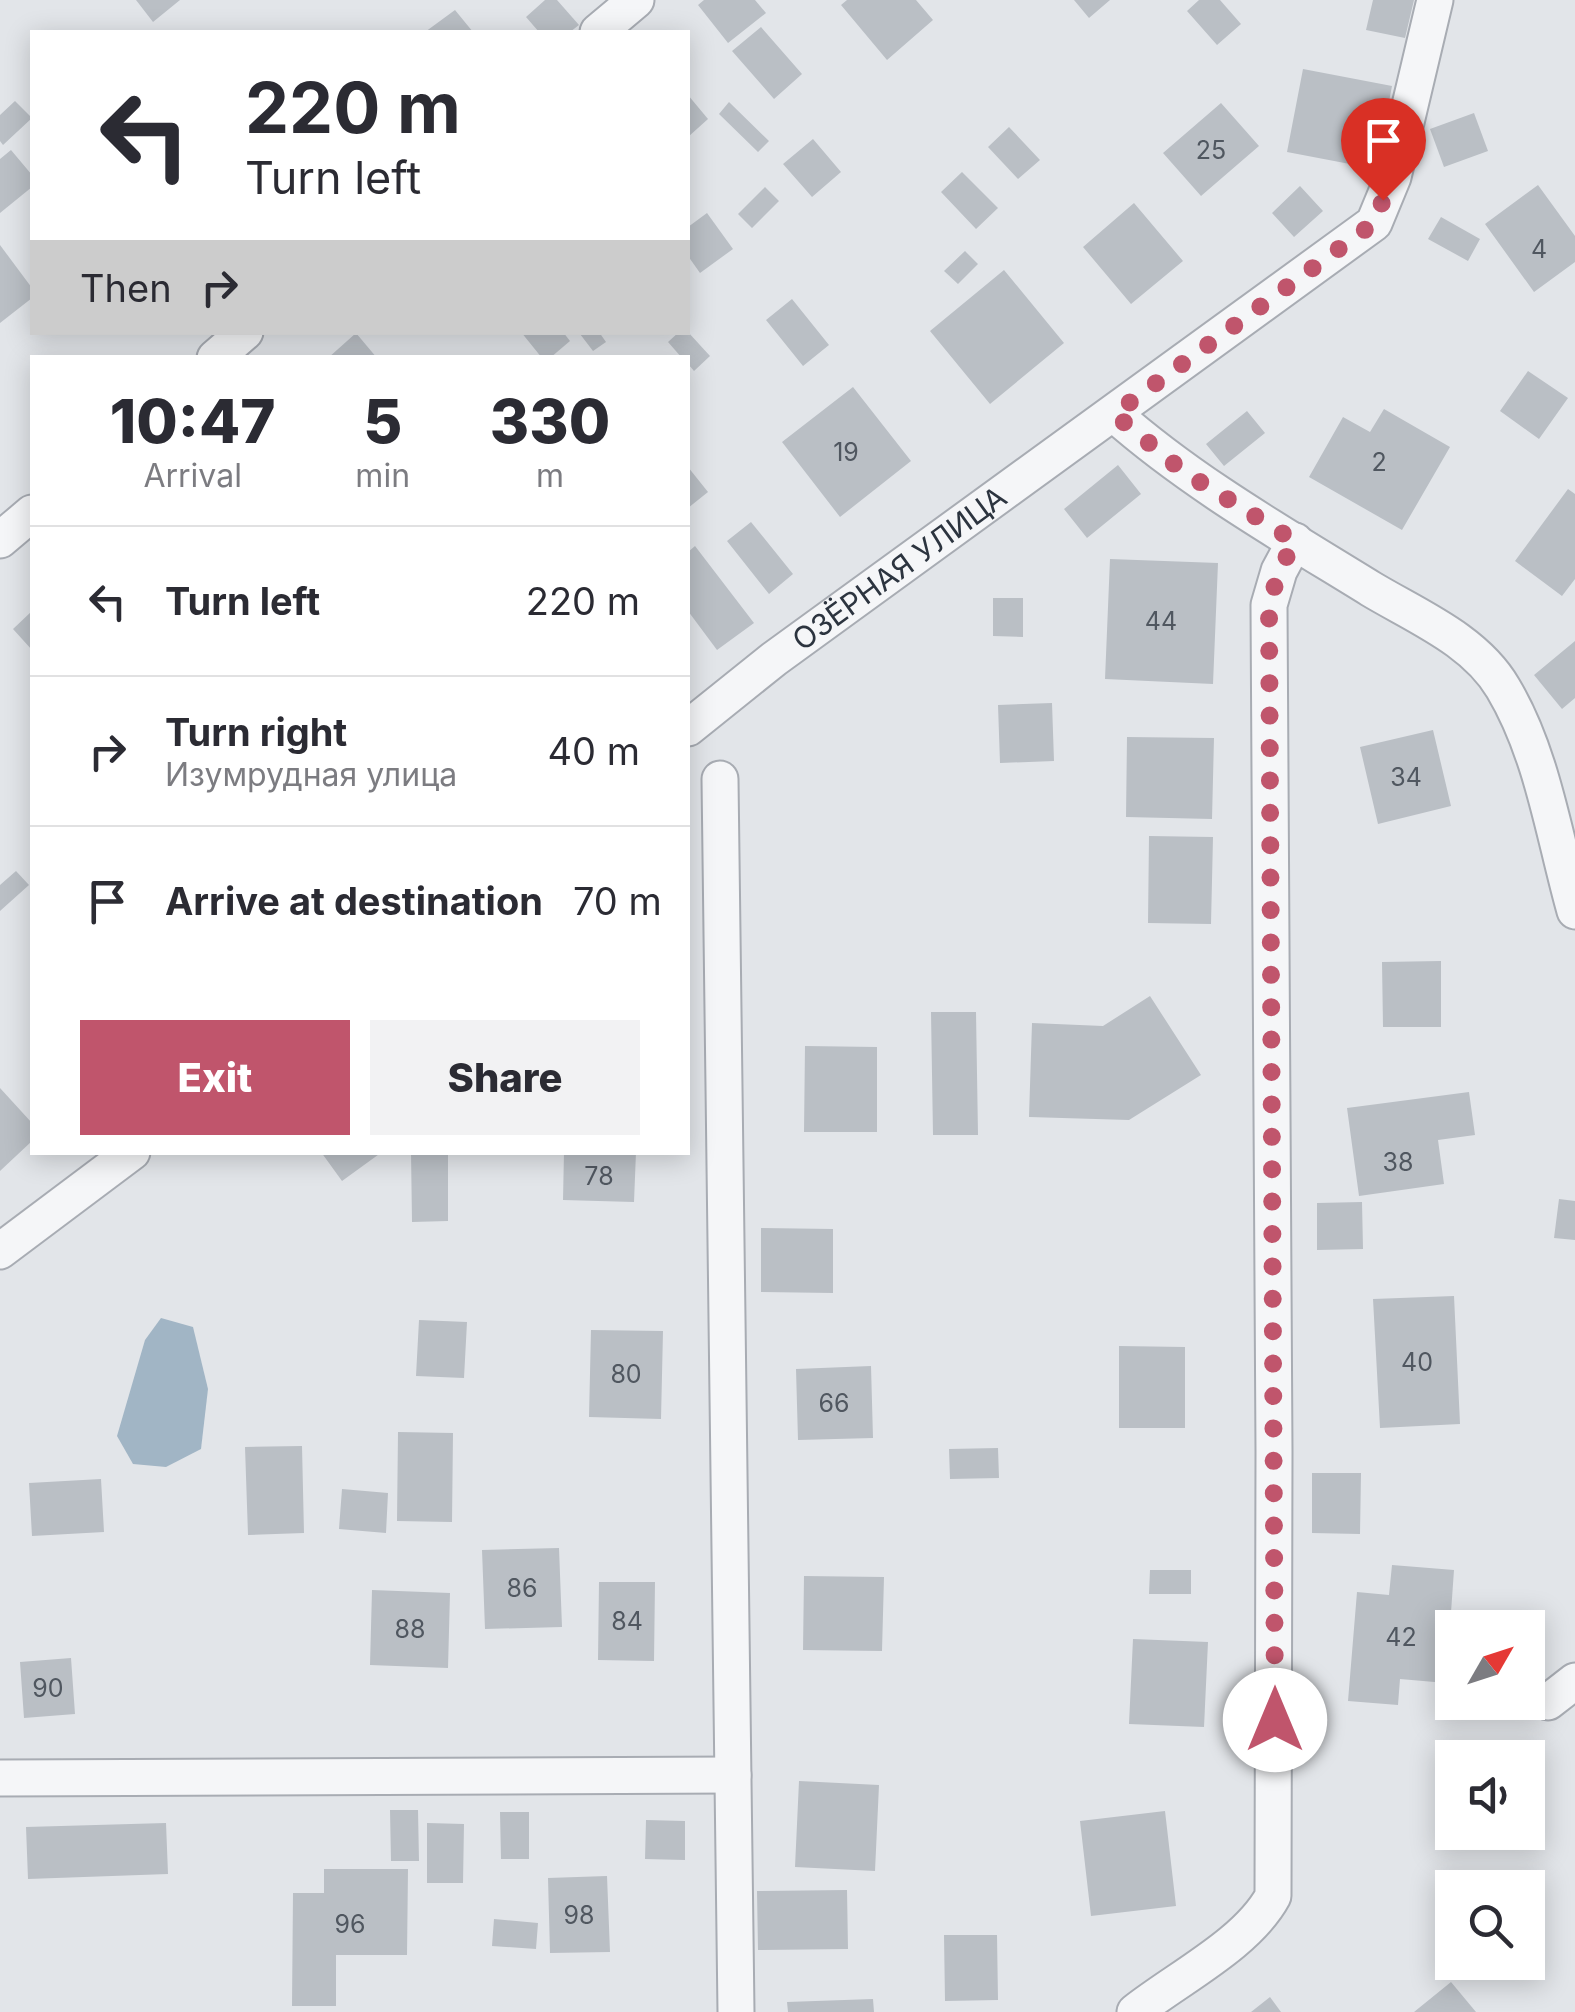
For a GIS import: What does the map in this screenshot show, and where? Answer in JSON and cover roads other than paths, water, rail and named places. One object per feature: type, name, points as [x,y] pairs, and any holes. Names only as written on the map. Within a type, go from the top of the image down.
[{"type":"street","points":[[600,30],[636,0]]},
{"type":"street","name":"ОЗЁРНАЯ УЛИЦА","points":[[690,726],[774,659],[1374,223],[1392,177],[1435,0]]},
{"type":"street","points":[[218,355],[242,335]]},
{"type":"street","points":[[1114,414],[1184,472],[1476,655],[1501,684],[1536,764],[1575,911]]},
{"type":"street","points":[[0,540],[30,515]]},
{"type":"street","points":[[1135,2012],[1245,1931],[1263,1914],[1273,1896],[1269,606],[1279,571],[1295,541]]},
{"type":"street","points":[[720,779],[736,2012]]},
{"type":"street","points":[[0,1250],[128,1155]]},
{"type":"street","points":[[0,1778],[733,1774]]},
{"type":"water","points":[[161,1318],[193,1327],[208,1389],[201,1449],[166,1467],[133,1464],[117,1436],[145,1340]]}]
